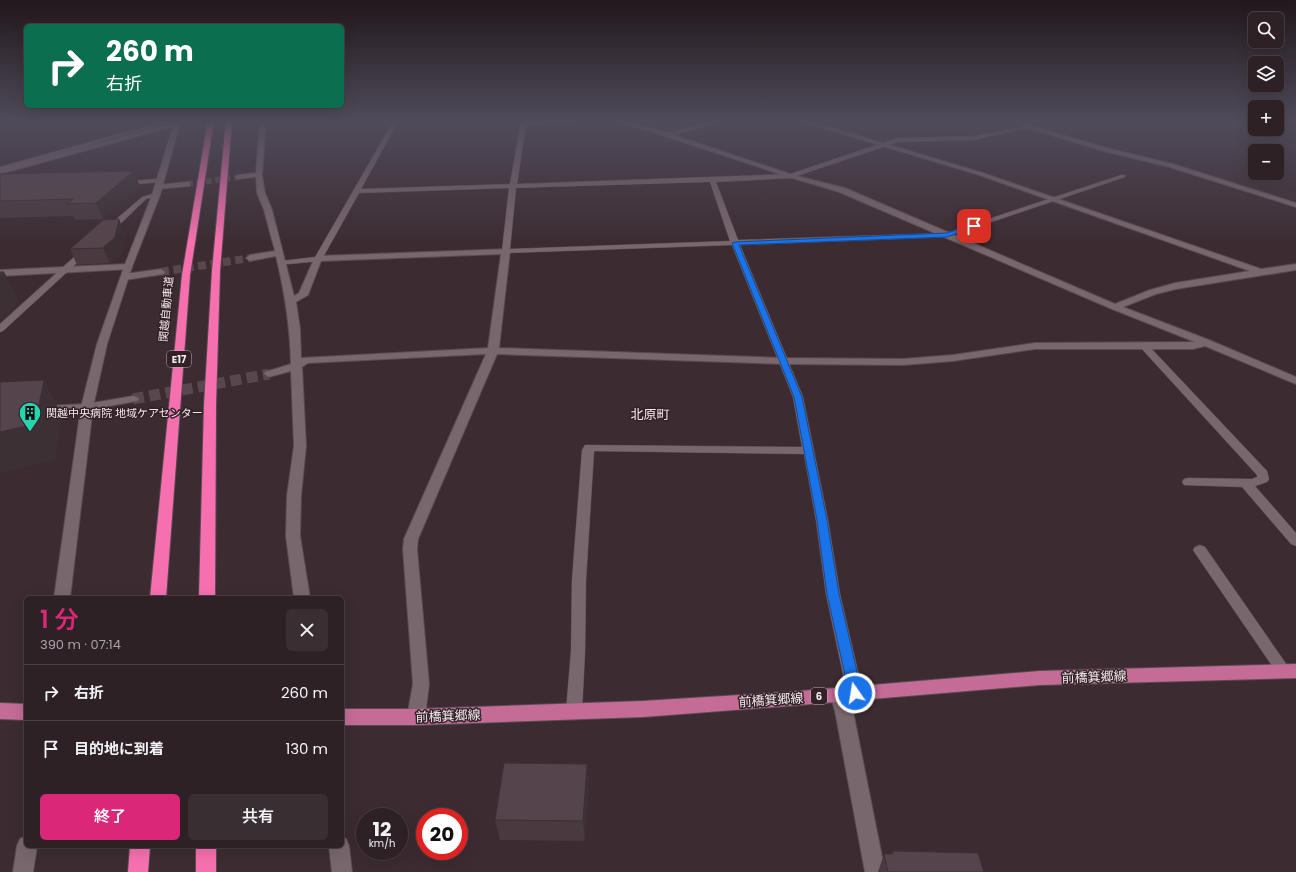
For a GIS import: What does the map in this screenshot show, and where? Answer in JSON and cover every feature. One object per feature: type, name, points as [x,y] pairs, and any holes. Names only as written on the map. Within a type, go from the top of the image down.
[{"type":"highway","name":"関越自動車道","points":[[158,596],[186,275],[204,161]]},
{"type":"highway","points":[[207,596],[210,406],[215,279],[225,161]]},
{"type":"highway","points":[[138,872],[140,848]]},
{"type":"highway","points":[[206,848],[206,872]]},
{"type":"main road","name":"前橋箕郷線","points":[[344,717],[416,717],[643,709],[1040,678],[1290,672]]},
{"type":"main road","points":[[0,711],[24,712]]},
{"type":"street","points":[[0,170],[35,161]]},
{"type":"street","points":[[62,596],[88,407],[102,344],[158,188],[166,161]]},
{"type":"street","points":[[261,161],[261,192],[268,210],[281,258],[291,301],[295,328],[300,446],[294,496],[292,536],[302,596]]},
{"type":"street","points":[[745,161],[791,176],[842,190],[1115,307],[1205,342],[1296,381]]},
{"type":"street","points":[[937,161],[981,174],[1259,271]]},
{"type":"street","points":[[1152,161],[1171,165],[1296,205]]},
{"type":"street","points":[[238,178],[260,175]]},
{"type":"street","points":[[158,188],[187,184]]},
{"type":"street","points":[[291,301],[303,295],[318,259],[506,252],[493,351],[411,539],[410,549],[421,684],[416,717]]},
{"type":"street","points":[[250,258],[281,258]]},
{"type":"street","points":[[1115,307],[1153,292],[1174,286],[1259,271],[1296,268]]},
{"type":"street","points":[[0,273],[64,270],[161,272]]},
{"type":"street","points":[[269,374],[296,366],[306,360],[493,351],[784,361],[903,362],[953,358],[1035,346],[1193,346],[1205,342]]},
{"type":"street","points":[[32,410],[88,407],[133,399]]},
{"type":"street","points":[[847,694],[844,711],[875,872]]},
{"type":"street","points":[[23,872],[27,848]]},
{"type":"street","points":[[339,848],[342,872]]},
{"type":"lane","points":[[0,170],[32,161]]},
{"type":"lane","points":[[281,258],[318,259],[375,161]]},
{"type":"lane","points":[[517,161],[506,252],[947,235],[1123,176]]},
{"type":"lane","points":[[358,191],[712,180],[791,176],[835,161]]},
{"type":"lane","points":[[712,180],[735,243],[798,397],[807,450],[822,520],[847,694]]},
{"type":"lane","points":[[119,183],[158,188]]},
{"type":"lane","points":[[104,234],[144,198],[158,188]]},
{"type":"lane","points":[[0,328],[93,245]]},
{"type":"lane","points":[[1144,346],[1263,474],[1263,479],[1260,481],[1246,483],[1188,482]]},
{"type":"lane","points":[[574,711],[578,650],[579,580],[589,447],[807,450]]},
{"type":"lane","points":[[1246,483],[1296,542]]},
{"type":"lane","points":[[1200,550],[1290,672]]},
{"type":"building","points":[[134,171],[96,203],[67,204],[73,199],[0,201],[0,174]]},
{"type":"building","points":[[119,219],[115,237],[103,248],[70,249],[103,220]]},
{"type":"building","points":[[44,380],[35,424],[0,432],[0,382]]},
{"type":"building","points":[[504,763],[587,764],[583,821],[495,820]]},
{"type":"building","points":[[894,851],[978,853],[984,872],[888,872],[884,854],[892,854]]},
{"type":"tunnel","points":[[187,184],[238,177]]},
{"type":"tunnel","points":[[161,272],[250,258]]},
{"type":"tunnel","points":[[133,399],[269,374]]},
{"type":"place","name":"関越中央病院 地域ケアセンター","points":[[30,432]]},
{"type":"district","name":"北原町","points":[[650,414]]},
{"type":"route","points":[[855,693],[833,594],[822,520],[807,450],[798,397],[735,243],[947,235],[974,226]]}]
